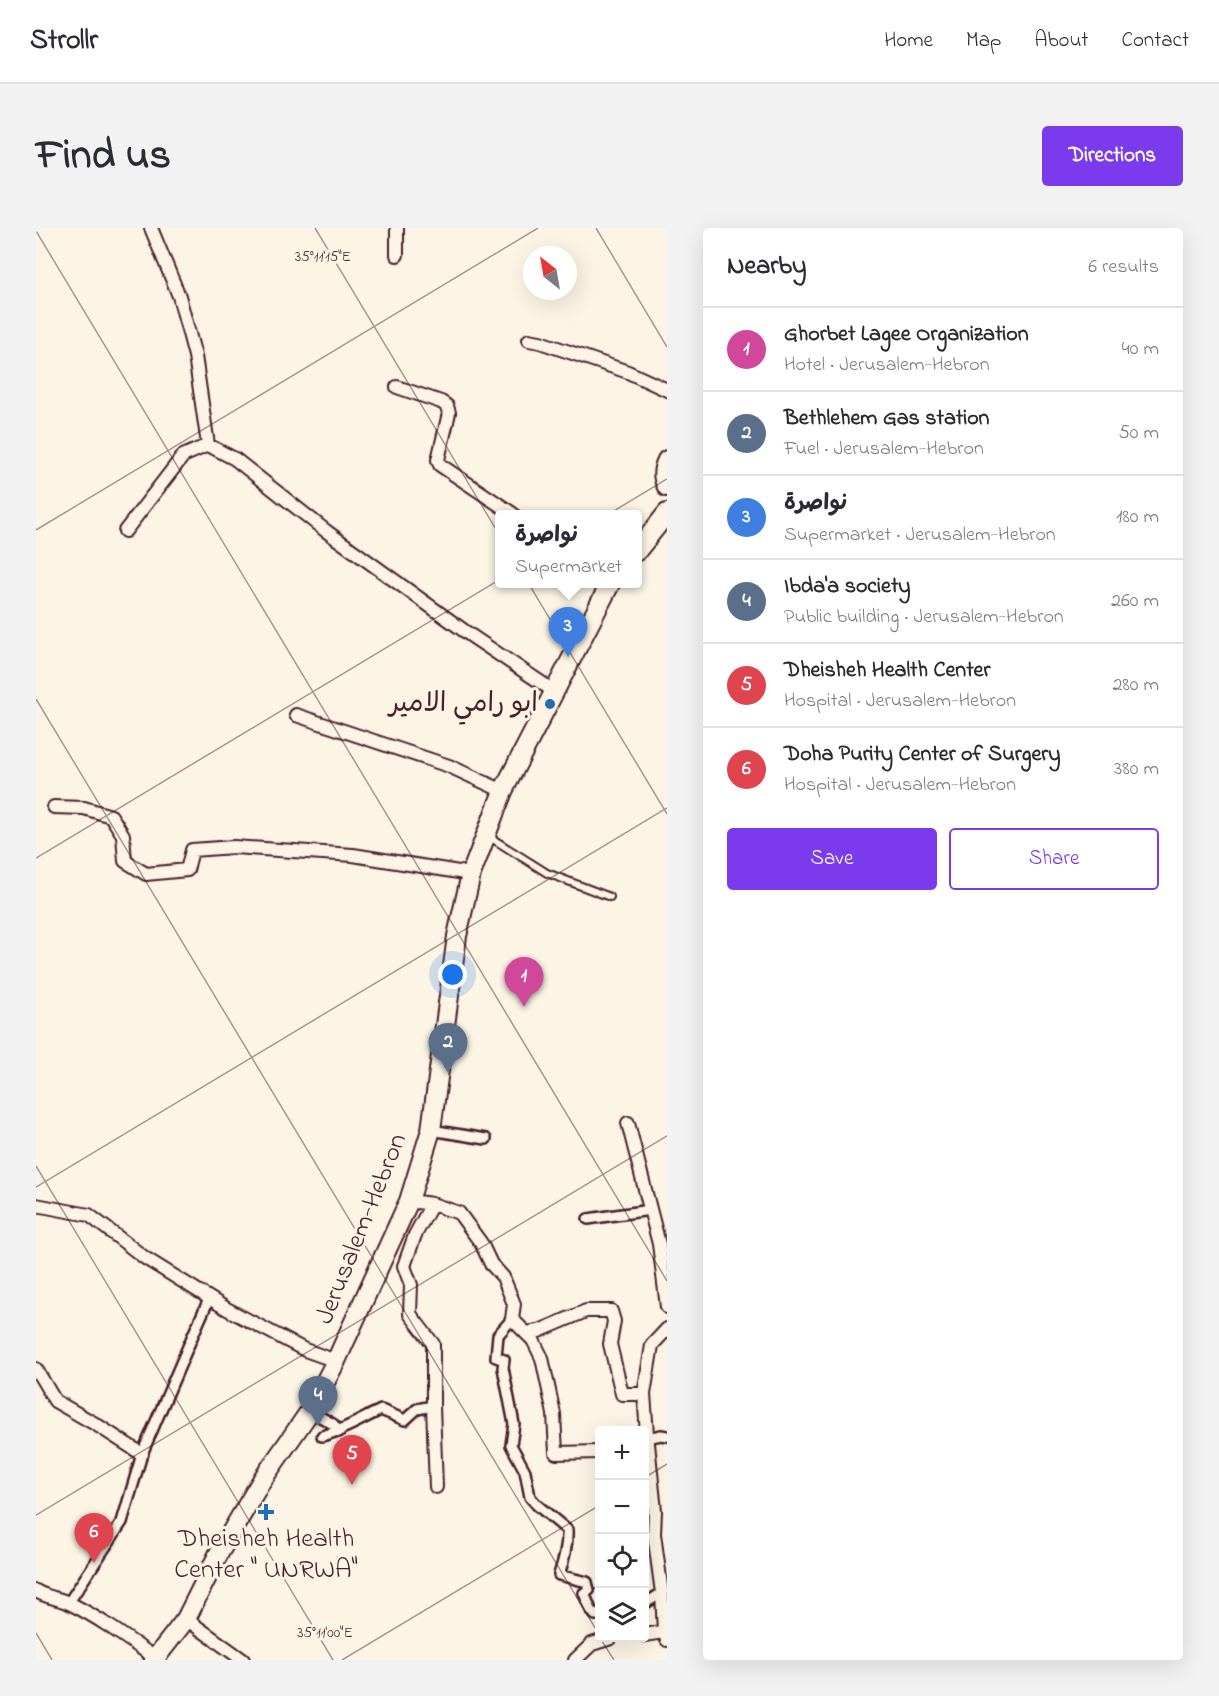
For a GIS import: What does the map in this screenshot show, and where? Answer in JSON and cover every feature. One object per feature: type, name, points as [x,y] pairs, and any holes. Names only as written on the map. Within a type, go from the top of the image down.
[{"type":"main road","points":[[667,460],[662,474],[667,487]]},
{"type":"main road","points":[[642,546],[660,528],[667,513]]},
{"type":"main road","name":"Jerusalem-Hebron","points":[[154,1659],[186,1619],[219,1553],[257,1489],[310,1411],[336,1361],[409,1201],[431,1130],[457,936],[471,874],[503,791],[608,588]]},
{"type":"street","points":[[151,228],[179,296],[195,356],[208,445]]},
{"type":"street","points":[[397,228],[397,255]]},
{"type":"street","points":[[529,340],[628,372],[667,390]]},
{"type":"street","points":[[397,387],[447,406],[449,413],[438,460],[440,465],[507,510]]},
{"type":"street","points":[[124,531],[183,456],[208,445]]},
{"type":"street","points":[[208,445],[235,459],[326,531],[470,635],[555,692]]},
{"type":"street","points":[[296,715],[450,766],[503,791]]},
{"type":"street","points":[[54,807],[84,808],[111,816],[123,835],[125,861],[146,874],[187,870],[192,850],[234,847],[354,855],[471,874]]},
{"type":"street","points":[[628,1123],[659,1244],[667,1307]]},
{"type":"street","points":[[431,1130],[486,1139]]},
{"type":"street","points":[[409,1201],[432,1204],[459,1213],[481,1243],[491,1264],[502,1277],[514,1304],[512,1319],[498,1335],[496,1357],[504,1360],[503,1368],[514,1424],[511,1445],[525,1471],[530,1497],[537,1506],[567,1530],[566,1550],[559,1575],[587,1582],[589,1590],[584,1593],[595,1615]]},
{"type":"street","points":[[432,1204],[415,1235],[404,1266],[411,1285],[410,1314],[433,1344],[436,1487]]},
{"type":"street","points":[[36,1205],[88,1215],[145,1258],[209,1299],[305,1350],[336,1361]]},
{"type":"street","points":[[588,1219],[650,1210]]},
{"type":"street","points":[[69,1602],[122,1522],[142,1454],[209,1299]]},
{"type":"street","points":[[526,1333],[539,1331],[586,1311],[611,1311],[614,1321],[610,1344],[622,1394],[644,1394]]},
{"type":"street","points":[[512,1319],[533,1340],[542,1358],[554,1414],[556,1453],[595,1452]]},
{"type":"street","points":[[646,1426],[644,1394],[652,1345],[667,1329]]},
{"type":"street","points":[[36,1369],[55,1401],[142,1454]]},
{"type":"street","points":[[322,1436],[339,1432],[358,1420],[381,1410],[405,1420],[417,1408],[433,1406]]},
{"type":"street","points":[[310,1411],[333,1424],[339,1432]]},
{"type":"street","points":[[649,1436],[667,1437]]},
{"type":"street","points":[[649,1461],[665,1636],[649,1635]]},
{"type":"street","points":[[649,1601],[662,1593]]},
{"type":"street","points":[[38,1594],[69,1602],[107,1625],[154,1659]]},
{"type":"street","points":[[186,1619],[243,1660]]},
{"type":"street","points":[[575,1660],[592,1644],[598,1642]]},
{"type":"lane","points":[[486,835],[547,873],[610,897]]},
{"type":"place","name":"نواصرة","points":[[568,657]]},
{"type":"place","name":"ابو رامي الامير","points":[[550,704]]},
{"type":"place","name":"Ghorbet Lagee Organization","points":[[524,1007]]},
{"type":"place","name":"Bethlehem Gas station","points":[[448,1073]]},
{"type":"place","name":"Ibda'a society","points":[[318,1426]]},
{"type":"place","name":"Dheisheh Health Center","points":[[352,1485]]},
{"type":"place","name":"Dheisheh Health Center \" UNRWA\"","points":[[266,1512]]},
{"type":"place","name":"Doha Purity Center of Surgery","points":[[94,1563]]}]
